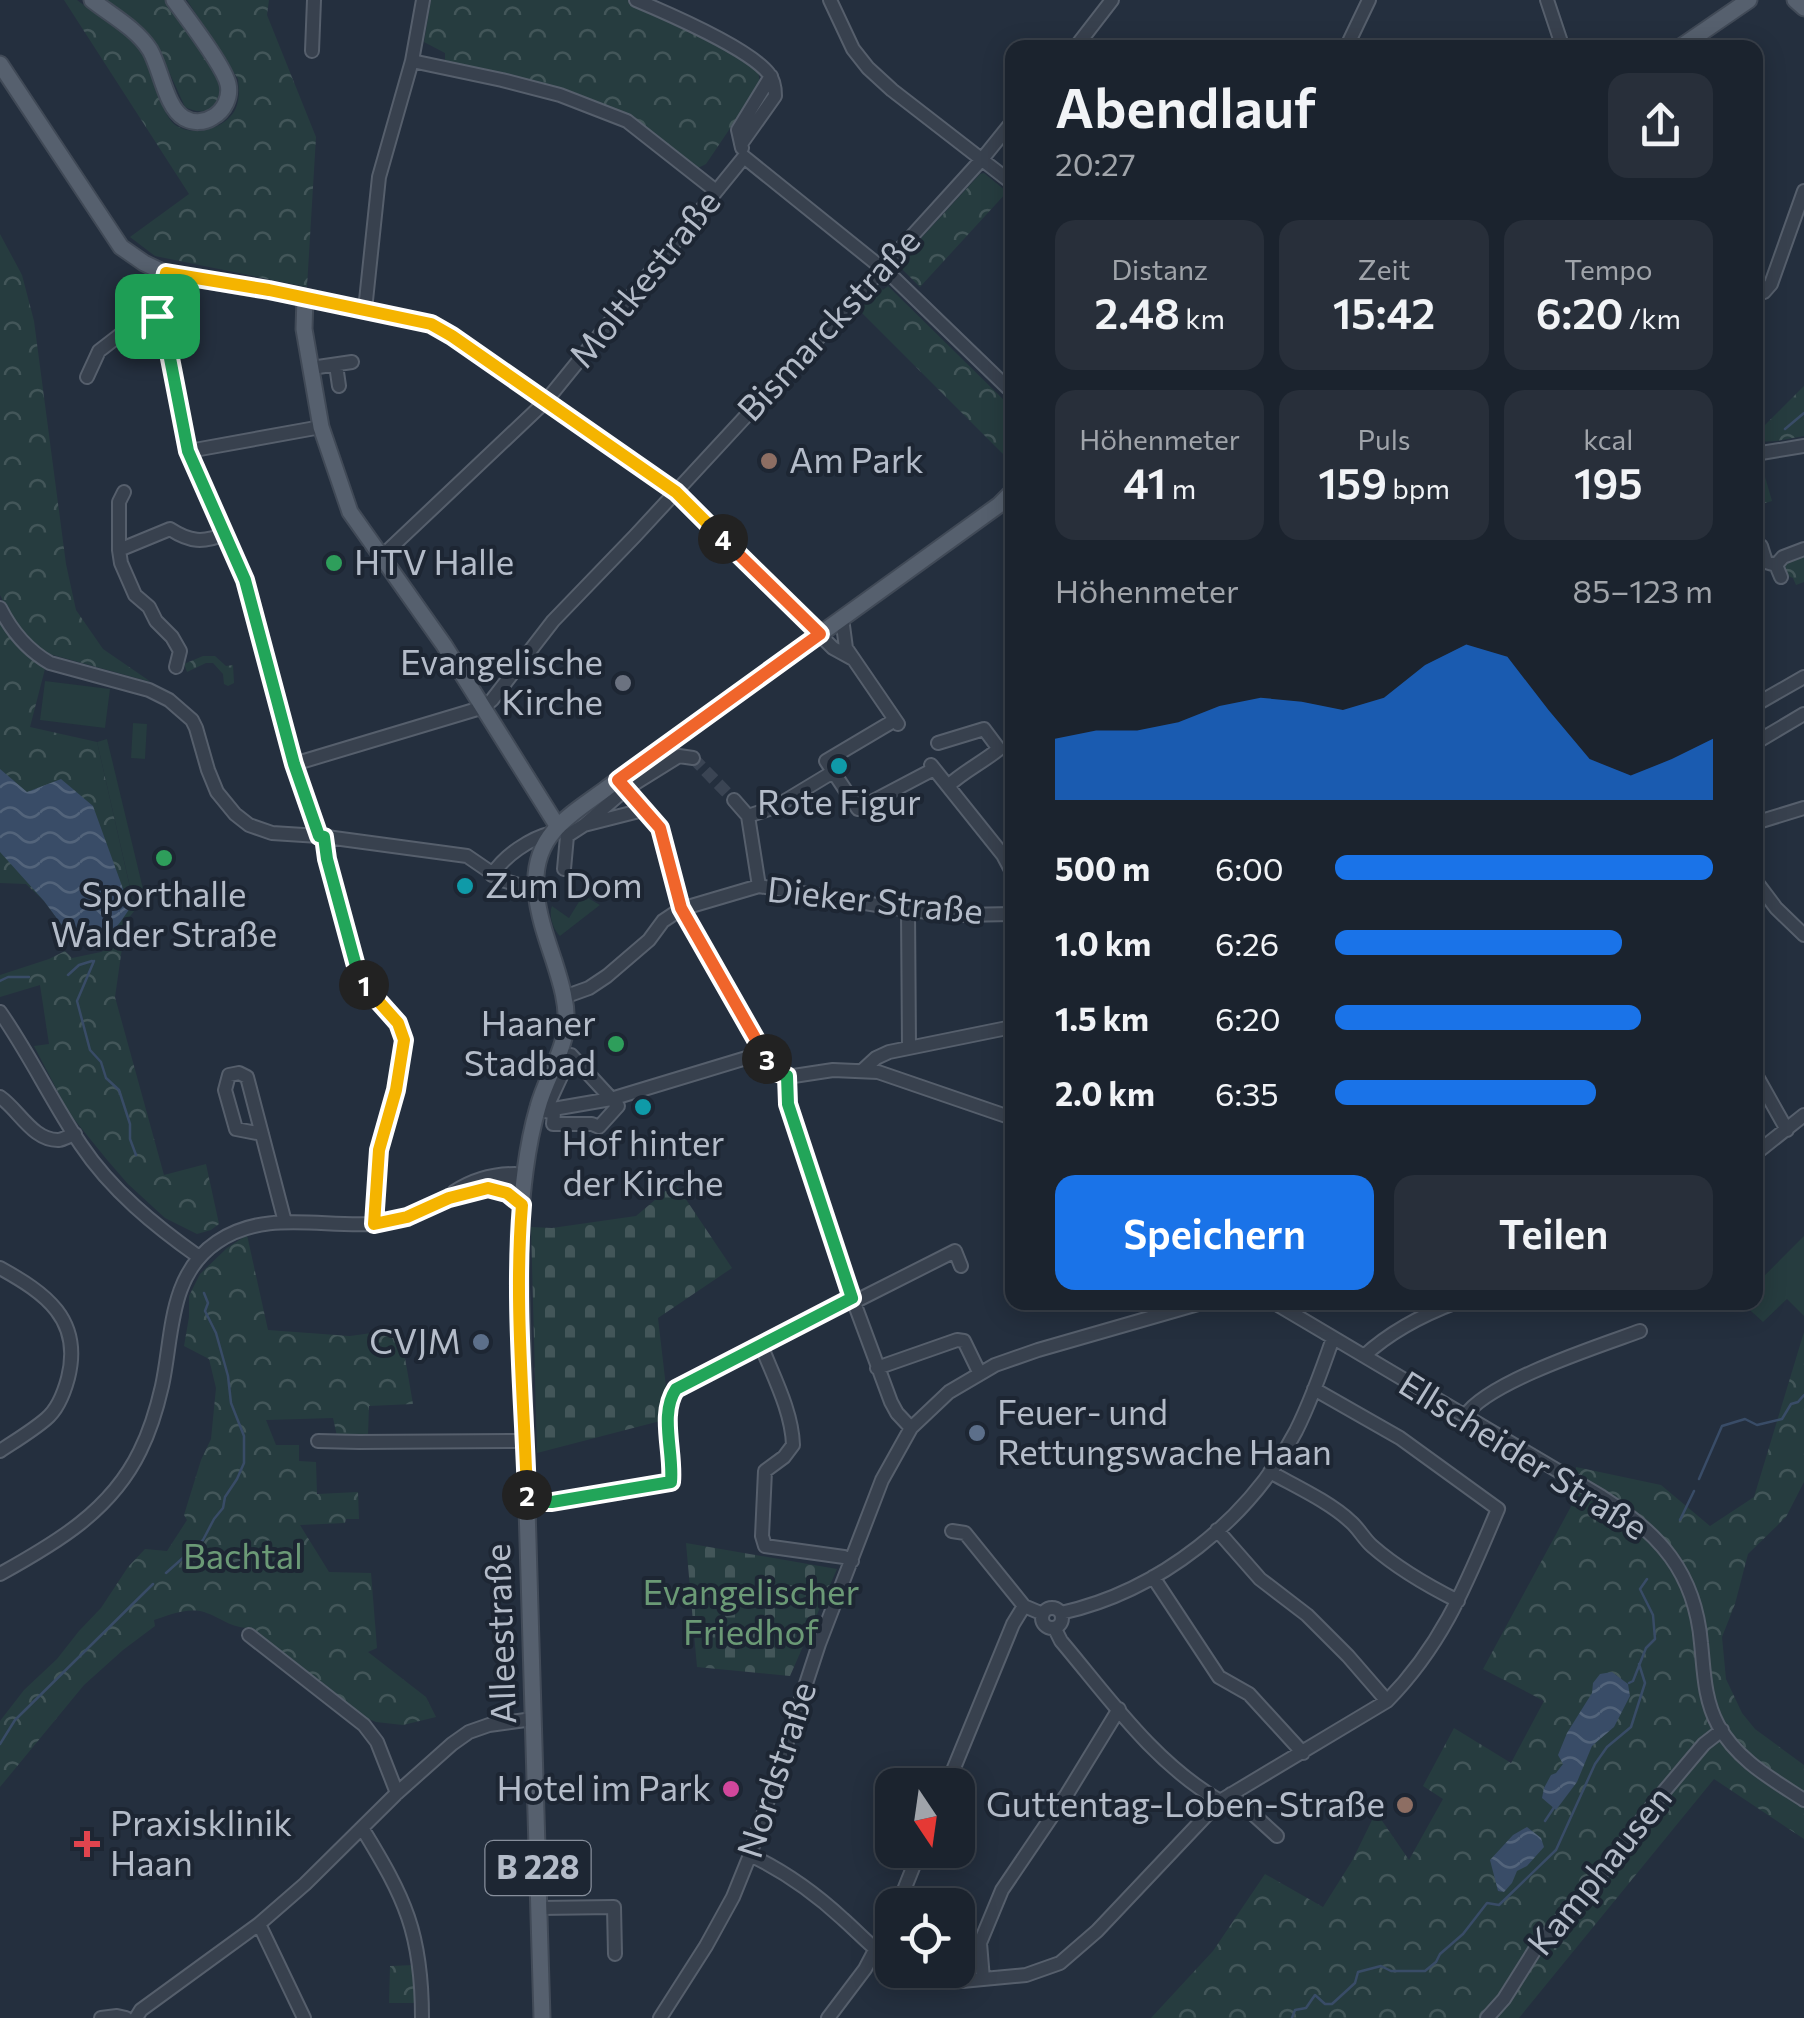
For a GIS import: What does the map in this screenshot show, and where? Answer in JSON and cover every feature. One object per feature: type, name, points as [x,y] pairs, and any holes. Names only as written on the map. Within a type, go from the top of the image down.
[{"type":"main road","points":[[92,0],[148,47],[179,114],[191,121],[206,120],[226,104],[228,84],[174,0]]},
{"type":"main road","points":[[1690,40],[1750,0]]},
{"type":"main road","points":[[1795,0],[1804,8]]},
{"type":"main road","points":[[0,64],[121,247],[166,273],[305,297],[302,317],[321,426],[350,512],[484,707],[555,830],[622,785],[1005,498]]},
{"type":"main road","name":"B 228","points":[[525,1177],[540,1112],[564,1041],[566,1018],[534,875],[555,830]]},
{"type":"main road","name":"Alleestraße","points":[[525,1177],[520,1253],[542,2018]]},
{"type":"street","points":[[312,51],[314,0]]},
{"type":"street","points":[[364,310],[378,178],[412,61],[423,0]]},
{"type":"street","points":[[636,0],[720,40],[771,76],[738,130],[743,150],[882,268],[1005,385]]},
{"type":"street","points":[[830,0],[853,48],[868,68],[1005,177]]},
{"type":"street","points":[[1082,40],[1112,0]]},
{"type":"street","points":[[1350,40],[1369,0]]},
{"type":"street","points":[[1547,0],[1560,40]]},
{"type":"street","points":[[412,61],[502,80],[627,120],[716,191]]},
{"type":"street","name":"Bismarckstraße","points":[[484,707],[553,621],[1005,131]]},
{"type":"street","name":"Moltkestraße","points":[[380,558],[546,401],[716,191],[743,150]]},
{"type":"street","points":[[1763,292],[1771,284],[1804,191]]},
{"type":"street","points":[[166,273],[157,316],[168,348],[188,451],[245,580],[294,764],[322,836],[356,966],[370,994],[402,1030],[403,1052],[396,1090],[379,1150],[374,1224]]},
{"type":"street","points":[[305,297],[431,324],[452,336],[676,492],[834,648],[853,659]]},
{"type":"street","points":[[86,377],[99,352],[121,334],[157,316]]},
{"type":"street","points":[[311,368],[352,362]]},
{"type":"street","points":[[336,364],[339,386]]},
{"type":"street","points":[[188,451],[321,426]]},
{"type":"street","points":[[1763,453],[1804,446]]},
{"type":"street","points":[[124,492],[119,502],[121,563],[135,595],[149,607],[180,651],[176,667]]},
{"type":"street","points":[[119,550],[170,530],[186,539],[205,542],[224,534]]},
{"type":"street","points":[[1763,552],[1766,562],[1778,571],[1783,557],[1804,549]]},
{"type":"street","points":[[0,608],[22,642],[50,663],[155,692],[184,711],[196,728],[217,792],[249,825],[272,833],[467,856],[514,886],[536,890]]},
{"type":"street","points":[[842,618],[844,642],[897,722],[826,761],[858,809],[932,767],[1005,857]]},
{"type":"street","points":[[1763,700],[1804,677]]},
{"type":"street","points":[[294,764],[484,707]]},
{"type":"street","points":[[1763,739],[1804,714]]},
{"type":"street","points":[[938,743],[984,729],[1000,749],[948,786]]},
{"type":"street","points":[[564,869],[567,836],[584,825],[622,785],[679,756],[693,758]]},
{"type":"street","points":[[748,816],[774,808],[833,772]]},
{"type":"street","points":[[622,785],[660,828],[681,908],[771,1067],[787,1076],[871,1071],[1005,1116]]},
{"type":"street","points":[[734,800],[748,816],[759,886]]},
{"type":"street","points":[[1763,821],[1804,808]]},
{"type":"street","points":[[584,825],[643,810]]},
{"type":"street","points":[[492,875],[536,837],[555,830]]},
{"type":"street","name":"Dieker Straße","points":[[681,908],[759,886],[908,910],[1005,914]]},
{"type":"street","points":[[1763,891],[1804,934]]},
{"type":"street","points":[[564,997],[607,976],[681,908]]},
{"type":"street","points":[[908,910],[909,1047]]},
{"type":"street","points":[[0,1012],[86,1152],[162,1231],[199,1257]]},
{"type":"street","points":[[871,1071],[876,1058],[909,1047],[1005,1028]]},
{"type":"street","points":[[540,1112],[611,1100],[764,1053]]},
{"type":"street","points":[[571,1056],[618,1106],[599,1126],[553,1124],[554,1113],[540,1112],[571,1056]]},
{"type":"street","points":[[262,1134],[236,1129],[225,1090],[229,1075],[239,1073],[247,1077],[262,1134],[285,1222]]},
{"type":"street","points":[[787,1076],[788,1104],[877,1368],[897,1414],[912,1428]]},
{"type":"street","points":[[1763,1087],[1787,1130]]},
{"type":"street","points":[[0,1097],[40,1135],[59,1140],[75,1134]]},
{"type":"street","points":[[1763,1148],[1804,1115]]},
{"type":"street","points":[[449,1198],[470,1182],[508,1174],[525,1177]]},
{"type":"street","points":[[0,1574],[84,1522],[124,1479],[141,1450],[156,1409],[177,1297],[199,1257],[216,1242],[246,1228],[285,1222],[374,1224],[407,1217],[449,1198],[525,1177]]},
{"type":"street","points":[[488,1188],[507,1193],[522,1205]]},
{"type":"street","points":[[528,1502],[552,1502],[671,1482],[668,1410],[676,1389],[954,1251],[961,1266]]},
{"type":"street","points":[[0,1268],[41,1292],[60,1313],[71,1347],[71,1363],[63,1396],[48,1417],[0,1451]]},
{"type":"street","name":"Nordstraße","points":[[660,2018],[733,1897],[796,1710],[882,1480],[912,1428],[943,1397],[980,1372],[1009,1359],[1177,1310]]},
{"type":"street","name":"Ellscheider Straße","points":[[1286,1310],[1614,1505],[1644,1527],[1666,1550],[1695,1603],[1706,1694],[1722,1730],[1746,1760],[1804,1800]]},
{"type":"street","points":[[1364,1356],[1412,1321],[1437,1310]]},
{"type":"street","points":[[1465,1416],[1486,1395],[1509,1383],[1640,1331]]},
{"type":"street","points":[[1043,1614],[1052,1608],[1061,1613],[1108,1600],[1153,1576],[1218,1530],[1270,1472],[1294,1433],[1333,1338]]},
{"type":"street","points":[[877,1368],[956,1340],[964,1342],[980,1372]]},
{"type":"street","points":[[761,1344],[786,1411],[793,1445],[765,1471],[765,1546],[852,1560]]},
{"type":"street","points":[[975,1980],[1038,1972],[1069,1958],[1226,1797],[1387,1701],[1423,1661],[1458,1601],[1498,1509],[1400,1438],[1314,1389]]},
{"type":"street","points":[[318,1440],[526,1441]]},
{"type":"street","points":[[1270,1472],[1350,1521],[1369,1544],[1392,1562],[1458,1601]]},
{"type":"street","points":[[1218,1530],[1260,1579],[1307,1615],[1387,1701]]},
{"type":"street","points":[[952,1531],[965,1533],[1024,1606],[1043,1614]]},
{"type":"street","points":[[1153,1576],[1219,1677],[1249,1694],[1304,1753]]},
{"type":"street","points":[[954,1768],[1024,1606]]},
{"type":"street","points":[[1043,1614],[1043,1624],[1050,1629],[1062,1621],[1061,1613]]},
{"type":"street","points":[[1055,1628],[1061,1641],[1156,1754],[1177,1772],[1226,1797],[1277,1836]]},
{"type":"street","points":[[249,1635],[364,1726],[377,1742],[397,1793]]},
{"type":"street","points":[[983,1980],[980,1943],[1002,1890],[1119,1709]]},
{"type":"street","points":[[136,2018],[141,2010],[258,1924],[305,1884],[452,1744],[489,1725],[534,1718]]},
{"type":"street","name":"Kamphausen","points":[[1487,2018],[1504,1999],[1536,1948],[1704,1744],[1722,1730]]},
{"type":"street","points":[[362,1828],[392,1877],[415,1932],[422,1977],[422,2018]]},
{"type":"street","points":[[750,1855],[800,1884],[875,1950]]},
{"type":"street","points":[[539,1908],[614,1907],[615,1954]]},
{"type":"street","points":[[258,1924],[304,2018]]},
{"type":"street","points":[[828,2018],[875,1952]]},
{"type":"street","points":[[101,2018],[126,2018]]},
{"type":"green space","points":[[64,0],[77,0],[138,47],[169,119],[181,128],[199,131],[230,117],[238,102],[238,79],[187,0],[269,0],[267,15],[316,137],[307,287],[155,256],[130,237],[189,194]]},
{"type":"green space","points":[[105,0],[165,0],[214,72],[219,91],[214,105],[200,111],[185,107],[160,52],[145,30]]},
{"type":"green space","points":[[431,0],[628,0],[724,47],[758,70],[760,84],[706,164],[698,168],[634,118],[445,63],[445,53],[424,42]]},
{"type":"green space","points":[[984,173],[1005,194],[920,287],[902,269],[902,259]]},
{"type":"green space","points":[[0,234],[22,275],[34,321],[66,564],[76,610],[103,649],[151,682],[42,652],[18,630],[0,595]]},
{"type":"green space","points":[[878,285],[883,290],[888,286],[1005,401],[1005,456],[856,307]]},
{"type":"green space","points":[[1804,386],[1804,436],[1763,442],[1763,427]]},
{"type":"green space","points":[[1763,470],[1772,501],[1763,504]]},
{"type":"green space","points":[[1804,551],[1804,582],[1796,585],[1793,578],[1783,574],[1780,565]]},
{"type":"green space","points":[[0,623],[25,653],[46,665],[30,727],[97,742],[135,910],[111,940],[73,940],[26,884],[0,883]]},
{"type":"green space","points":[[215,656],[226,666],[233,665],[234,683],[224,684],[223,674],[213,663],[187,672],[184,664]]},
{"type":"green space","points":[[45,681],[110,689],[105,728],[40,720]]},
{"type":"green space","points":[[133,723],[147,724],[145,759],[131,758]]},
{"type":"green space","points":[[107,739],[144,893],[132,896],[97,742]]},
{"type":"green space","points":[[583,895],[600,905],[560,936],[552,923],[552,906],[569,918]]},
{"type":"green space","points":[[123,941],[115,997],[164,1175],[206,1164],[219,1224],[197,1234],[165,1218],[128,1184],[69,1113],[34,1046],[49,1044],[40,985],[0,997],[0,975],[65,951],[72,958],[101,952]]},
{"type":"green space","points":[[675,1183],[732,1268],[658,1318],[666,1387],[664,1420],[537,1453],[531,1227],[552,1228],[636,1216]]},
{"type":"green space","name":"Bachtal","points":[[247,1235],[268,1330],[350,1336],[400,1329],[413,1404],[369,1406],[368,1435],[337,1436],[333,1418],[266,1420],[276,1445],[299,1445],[299,1461],[316,1462],[317,1494],[358,1492],[359,1519],[300,1525],[329,1572],[371,1573],[377,1648],[368,1652],[426,1697],[436,1717],[403,1725],[376,1722],[354,1713],[252,1628],[233,1625],[204,1612],[185,1611],[154,1620],[155,1626],[84,1685],[0,1787],[0,1721],[101,1608],[128,1567],[145,1549],[167,1551],[187,1520],[184,1515],[211,1439],[216,1388],[209,1359],[184,1346],[189,1296],[200,1274]]},
{"type":"green space","points":[[1804,1236],[1804,1316],[1787,1299],[1763,1322],[1750,1310],[1763,1310],[1763,1277]]},
{"type":"green space","points":[[1804,1332],[1804,1482],[1786,1517],[1748,1554],[1722,1637],[1726,1679],[1742,1713],[1755,1729],[1804,1765],[1804,1839],[1714,1779],[1519,2018],[1151,2018],[1213,1951],[1265,1874],[1323,1907],[1376,1812],[1409,1860],[1443,1799],[1423,1786],[1454,1728],[1511,1763],[1544,1701],[1483,1669],[1574,1501],[1576,1467],[1661,1485],[1710,1526],[1754,1497]]},
{"type":"green space","name":"Evangelischer Friedhof","points":[[686,1543],[837,1569],[790,1676],[697,1667]]},
{"type":"green space","points":[[415,1965],[415,2003],[389,2003],[390,1966]]},
{"type":"water","points":[[0,769],[27,792],[61,779],[93,806],[130,908],[112,931],[73,940],[0,852]]},
{"type":"water","points":[[1612,1672],[1628,1684],[1630,1696],[1614,1727],[1592,1746],[1577,1782],[1556,1810],[1542,1798],[1544,1788],[1563,1764],[1558,1755],[1592,1693],[1593,1683],[1600,1674]]},
{"type":"water","points":[[1527,1827],[1541,1838],[1544,1847],[1517,1871],[1504,1892],[1498,1891],[1490,1860],[1513,1835]]},
{"type":"waterway","points":[[1785,429],[1804,413]]},
{"type":"waterway","points":[[68,975],[79,965],[92,961]]},
{"type":"waterway","points":[[94,961],[77,1001],[90,1050],[101,1062],[106,1078],[119,1090],[136,1155]]},
{"type":"waterway","points":[[0,981],[29,977]]},
{"type":"waterway","points":[[166,1573],[203,1540],[244,1463],[244,1436],[231,1403],[216,1333],[205,1311],[208,1303],[204,1293]]},
{"type":"waterway","points":[[1699,1479],[1722,1426],[1745,1419],[1757,1425],[1782,1419],[1791,1404],[1804,1395]]},
{"type":"waterway","points":[[1680,1520],[1694,1491]]},
{"type":"waterway","points":[[1629,1683],[1646,1648],[1655,1639],[1653,1615],[1640,1589],[1647,1579]]},
{"type":"waterway","points":[[0,1744],[15,1720],[153,1584]]},
{"type":"waterway","points":[[1292,2018],[1295,2010],[1306,2008],[1315,1995],[1325,2004],[1332,2004],[1355,1983],[1358,1972],[1381,1966],[1391,1971],[1425,1971],[1463,1934],[1487,1903],[1499,1905],[1556,1850],[1595,1764],[1607,1747],[1631,1727],[1645,1683],[1639,1664]]},
{"type":"waterway","points":[[1545,1821],[1555,1806]]},
{"type":"tunnel","points":[[693,758],[734,800]]},
{"type":"place","name":"Am Park","points":[[769,461]]},
{"type":"place","name":"HTV Halle","points":[[334,563]]},
{"type":"place","name":"Evangelische Kirche","points":[[623,683]]},
{"type":"place","name":"Rote Figur","points":[[839,766]]},
{"type":"place","name":"Sporthalle Walder Straße","points":[[164,858]]},
{"type":"place","name":"Zum Dom","points":[[465,886]]},
{"type":"place","name":"Haaner Stadbad","points":[[616,1044]]},
{"type":"place","name":"Hof hinter der Kirche","points":[[643,1107]]},
{"type":"place","name":"CVJM","points":[[481,1342]]},
{"type":"place","name":"Feuer- und Rettungswache Haan","points":[[977,1433]]},
{"type":"place","name":"Hotel im Park","points":[[731,1789]]},
{"type":"place","name":"Guttentag-Loben-Straße","points":[[1405,1805]]},
{"type":"place","name":"Praxisklinik Haan","points":[[87,1844]]},
{"type":"route","points":[[166,273],[431,324],[676,492],[820,634],[618,780],[660,828],[681,908],[771,1067],[787,1076],[788,1104],[852,1298],[676,1389],[668,1410],[671,1482],[552,1502],[528,1502],[519,1235],[522,1205],[507,1193],[488,1188],[449,1198],[407,1217],[374,1224],[379,1150],[402,1059],[402,1030],[370,994],[356,966],[324,837],[319,836],[294,764],[245,580],[188,451],[168,348],[157,316],[166,273]]}]
